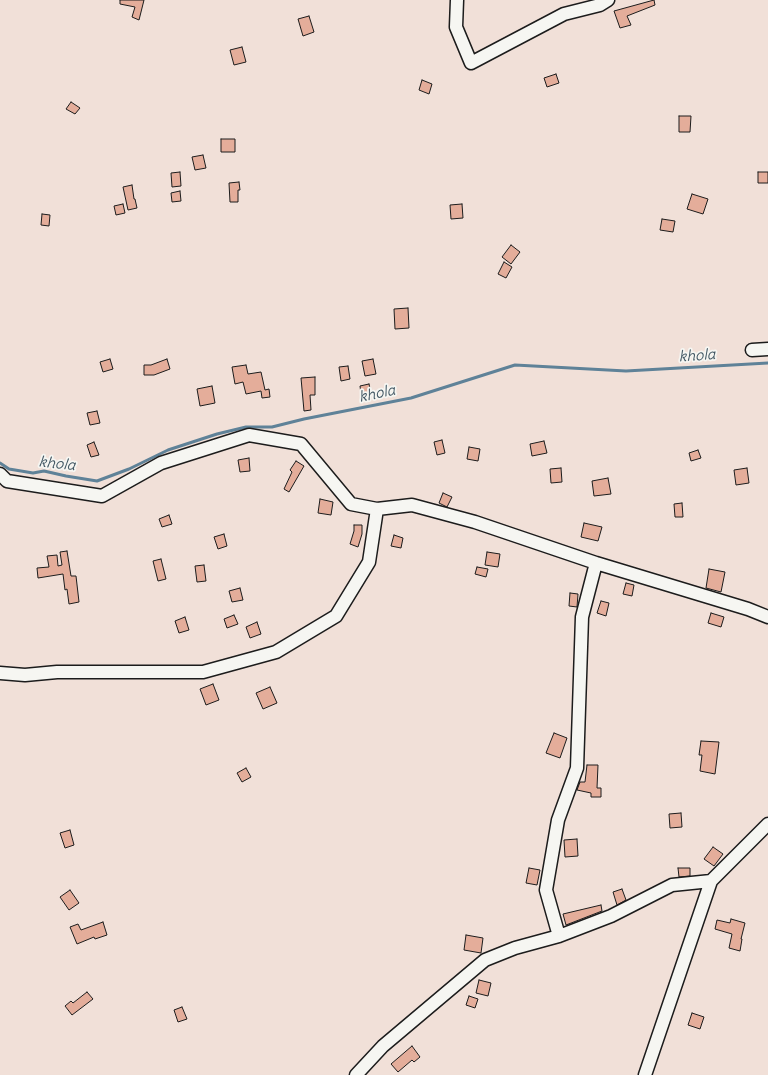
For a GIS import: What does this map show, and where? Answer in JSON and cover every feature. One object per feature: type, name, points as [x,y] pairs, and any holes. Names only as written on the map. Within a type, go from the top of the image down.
[{"type":"street","points":[[457,0],[456,27],[471,63],[564,14],[600,5],[608,0]]},
{"type":"street","points":[[752,350],[768,349]]},
{"type":"street","points":[[0,474],[7,482],[102,496],[161,463],[249,436],[301,444],[350,504],[377,509],[412,504],[475,522],[596,563],[748,609],[768,617]]},
{"type":"street","points":[[0,672],[25,675],[57,672],[204,672],[276,652],[336,616],[369,562],[377,509]]},
{"type":"street","points":[[559,936],[546,890],[558,820],[577,768],[582,617],[596,563]]},
{"type":"street","points":[[645,1075],[711,881],[768,824]]},
{"type":"street","points":[[356,1075],[383,1046],[485,960],[515,948],[559,936],[611,916],[672,886],[711,881]]},
{"type":"building","points":[[120,0],[144,0],[139,20],[132,17],[135,7],[120,4]]},
{"type":"building","points":[[654,0],[655,5],[627,16],[631,25],[620,28],[614,11]]},
{"type":"building","points":[[309,16],[314,32],[303,36],[298,19]]},
{"type":"building","points":[[242,47],[246,62],[234,65],[230,50]]},
{"type":"building","points":[[556,74],[559,83],[547,87],[544,78]]},
{"type":"building","points":[[422,80],[432,84],[429,94],[419,90]]},
{"type":"building","points":[[71,102],[80,108],[75,114],[66,109]]},
{"type":"building","points":[[679,116],[691,116],[690,132],[679,132]]},
{"type":"building","points":[[221,139],[235,139],[235,152],[221,152]]},
{"type":"building","points":[[203,155],[206,168],[195,170],[192,157]]},
{"type":"building","points":[[180,172],[181,186],[172,187],[171,173]]},
{"type":"building","points":[[758,172],[768,172],[768,183],[758,183]]},
{"type":"building","points":[[239,182],[240,190],[238,190],[238,202],[230,202],[229,183]]},
{"type":"building","points":[[132,185],[137,208],[128,210],[123,187]]},
{"type":"building","points":[[180,191],[181,201],[172,202],[171,193]]},
{"type":"building","points":[[692,194],[708,199],[703,214],[687,209]]},
{"type":"building","points":[[123,204],[125,213],[116,215],[114,206]]},
{"type":"building","points":[[462,204],[463,218],[451,219],[450,205]]},
{"type":"building","points":[[42,214],[50,215],[49,226],[41,225]]},
{"type":"building","points":[[662,219],[675,221],[673,232],[660,230]]},
{"type":"building","points":[[511,245],[520,252],[511,264],[502,257]]},
{"type":"building","points":[[504,262],[512,267],[506,278],[498,274]]},
{"type":"building","points":[[408,308],[409,328],[395,329],[394,309]]},
{"type":"building","points":[[110,359],[113,369],[103,372],[100,362]]},
{"type":"building","points":[[167,359],[170,369],[154,375],[144,375],[144,365],[151,365]]},
{"type":"building","points":[[373,359],[376,374],[365,376],[362,361]]},
{"type":"building","points":[[246,365],[248,374],[261,372],[265,390],[269,389],[270,397],[262,398],[261,391],[246,394],[243,382],[235,384],[232,367]]},
{"type":"building","points":[[348,366],[350,379],[341,381],[339,367]]},
{"type":"building","points":[[315,377],[315,395],[310,395],[311,410],[304,411],[301,378]]},
{"type":"building","points":[[369,384],[371,393],[361,394],[360,386]]},
{"type":"building","points":[[212,386],[215,403],[200,406],[197,389]]},
{"type":"building","points":[[97,411],[100,423],[90,425],[87,413]]},
{"type":"building","points":[[442,440],[445,453],[437,455],[434,442]]},
{"type":"building","points":[[544,441],[547,453],[532,456],[530,444]]},
{"type":"building","points":[[94,442],[99,455],[91,457],[87,445]]},
{"type":"building","points":[[469,447],[480,449],[478,461],[467,459]]},
{"type":"building","points":[[698,450],[701,458],[691,461],[689,453]]},
{"type":"building","points":[[249,458],[250,471],[240,472],[238,460]]},
{"type":"building","points":[[296,461],[304,466],[289,492],[284,489],[292,472],[290,470]]},
{"type":"building","points":[[561,468],[562,482],[551,483],[550,469]]},
{"type":"building","points":[[747,468],[749,483],[736,485],[734,470]]},
{"type":"building","points":[[608,478],[611,494],[594,496],[592,481]]},
{"type":"building","points":[[443,493],[452,497],[447,507],[439,503]]},
{"type":"building","points":[[320,499],[333,502],[331,515],[318,513]]},
{"type":"building","points":[[682,503],[683,517],[675,517],[674,504]]},
{"type":"building","points":[[169,515],[172,524],[162,527],[159,519]]},
{"type":"building","points":[[584,523],[602,527],[598,541],[581,537]]},
{"type":"building","points":[[354,525],[362,525],[362,534],[358,547],[350,544],[354,531]]},
{"type":"building","points":[[224,534],[227,546],[218,549],[214,537]]},
{"type":"building","points":[[394,535],[403,538],[401,548],[391,546]]},
{"type":"building","points":[[67,551],[71,576],[76,576],[79,602],[69,604],[63,574],[38,578],[37,568],[49,567],[47,556],[57,555],[58,566],[62,565],[60,552]]},
{"type":"building","points":[[487,552],[500,554],[498,567],[485,565]]},
{"type":"building","points":[[161,559],[166,579],[158,581],[153,561]]},
{"type":"building","points":[[204,565],[206,581],[197,582],[195,566]]},
{"type":"building","points":[[477,567],[488,569],[486,577],[475,574]]},
{"type":"building","points":[[709,569],[725,572],[721,592],[706,588]]},
{"type":"building","points":[[626,583],[634,585],[632,596],[623,594]]},
{"type":"building","points":[[240,588],[243,600],[232,602],[229,591]]},
{"type":"building","points":[[570,593],[578,594],[577,607],[569,606]]},
{"type":"building","points":[[601,601],[609,603],[606,616],[597,613]]},
{"type":"building","points":[[711,613],[724,617],[721,627],[708,623]]},
{"type":"building","points":[[234,615],[238,624],[227,628],[224,619]]},
{"type":"building","points":[[185,617],[189,630],[179,633],[175,621]]},
{"type":"building","points":[[257,622],[261,634],[250,638],[246,627]]},
{"type":"building","points":[[213,684],[219,700],[206,705],[200,689]]},
{"type":"building","points":[[270,687],[277,703],[263,709],[256,693]]},
{"type":"building","points":[[554,733],[567,738],[560,758],[546,753]]},
{"type":"building","points":[[701,741],[719,742],[715,774],[700,771],[702,755],[699,755]]},
{"type":"building","points":[[587,765],[598,765],[597,788],[601,788],[601,797],[591,797],[591,793],[577,790],[580,782],[585,782]]},
{"type":"building","points":[[246,768],[251,777],[242,782],[237,773]]},
{"type":"building","points":[[681,813],[682,827],[670,828],[669,814]]},
{"type":"building","points":[[70,830],[74,845],[65,848],[60,833]]},
{"type":"building","points":[[577,839],[578,856],[565,857],[564,840]]},
{"type":"building","points":[[713,847],[723,854],[714,866],[704,859]]},
{"type":"building","points":[[529,868],[540,870],[537,885],[526,883]]},
{"type":"building","points":[[678,868],[690,868],[690,876],[679,877]]},
{"type":"building","points":[[622,889],[626,900],[617,905],[613,892]]},
{"type":"building","points":[[70,890],[79,903],[69,910],[60,897]]},
{"type":"building","points":[[601,905],[602,911],[566,925],[563,914]]},
{"type":"building","points":[[731,919],[745,923],[740,951],[729,948],[732,934],[715,929],[717,920],[730,923]]},
{"type":"building","points":[[103,922],[107,935],[95,939],[94,937],[77,944],[70,927],[78,924],[81,930]]},
{"type":"building","points":[[466,935],[483,938],[481,953],[464,950]]},
{"type":"building","points":[[479,980],[491,983],[488,996],[476,993]]},
{"type":"building","points":[[87,992],[93,999],[72,1015],[65,1006],[71,1001],[73,1003]]},
{"type":"building","points":[[469,996],[478,999],[475,1008],[466,1005]]},
{"type":"building","points":[[182,1007],[187,1019],[178,1022],[174,1010]]},
{"type":"building","points":[[692,1013],[704,1017],[700,1029],[688,1025]]},
{"type":"building","points":[[412,1046],[420,1057],[414,1062],[412,1060],[398,1072],[391,1064]]},
{"type":"waterway","name":"khola","points":[[0,463],[9,469],[33,473],[44,471],[97,481],[129,469],[168,450],[217,434],[246,427],[272,427],[304,419],[411,398],[515,365],[626,371],[768,363]]}]
